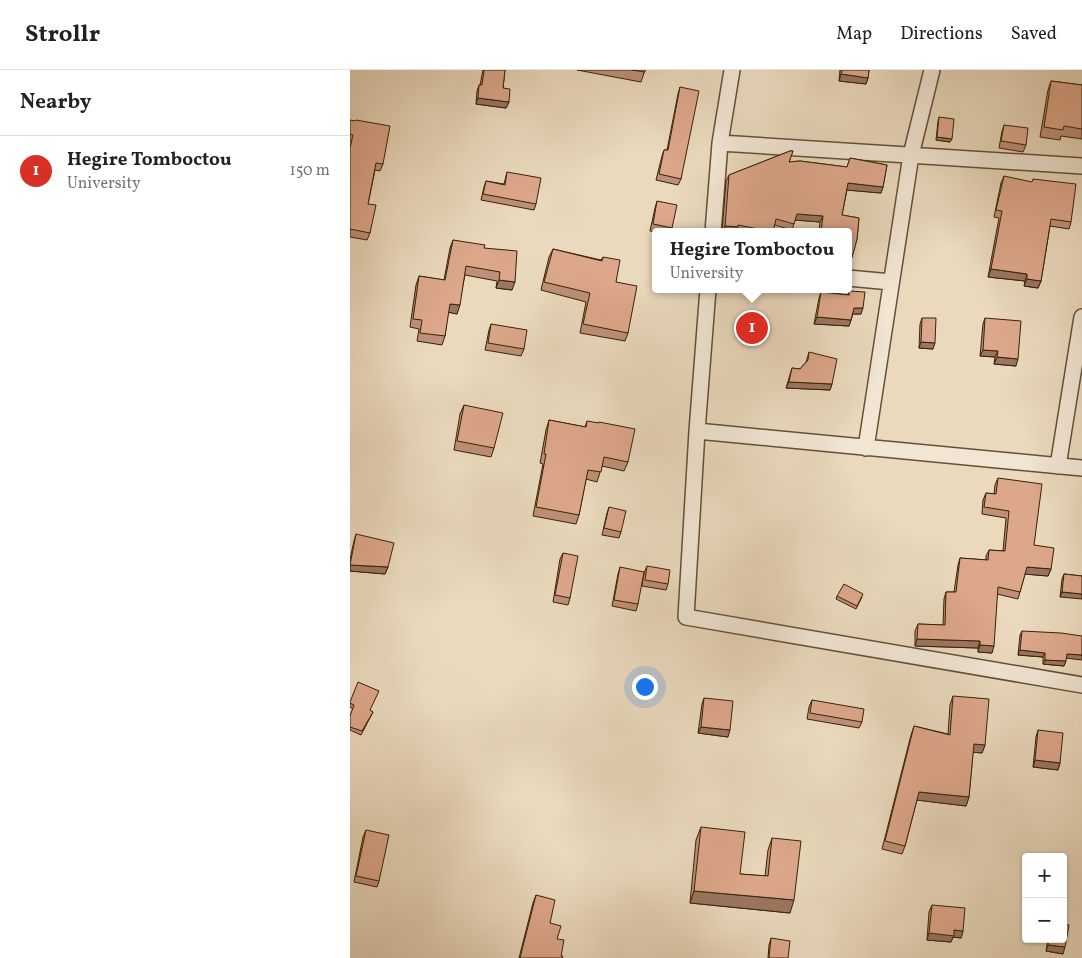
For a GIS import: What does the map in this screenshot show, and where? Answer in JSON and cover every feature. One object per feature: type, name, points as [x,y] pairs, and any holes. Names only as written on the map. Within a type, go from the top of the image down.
[{"type":"street","points":[[713,228],[720,143],[732,70]]},
{"type":"street","points":[[866,448],[911,155],[932,70]]},
{"type":"street","points":[[720,143],[1082,166]]},
{"type":"street","points":[[852,278],[892,282]]},
{"type":"street","points":[[708,293],[686,617],[1082,685]]},
{"type":"street","points":[[1058,466],[1082,317]]},
{"type":"street","points":[[697,431],[1082,468]]},
{"type":"building","points":[[484,70],[505,70],[503,88],[510,89],[509,102],[478,98],[479,85],[482,85]]},
{"type":"building","points":[[842,70],[869,70],[868,78],[841,74]]},
{"type":"building","points":[[1051,81],[1082,85],[1082,129],[1064,126],[1063,130],[1044,127]]},
{"type":"building","points":[[680,87],[699,91],[681,179],[659,174],[664,150],[668,150]]},
{"type":"building","points":[[939,117],[954,119],[952,139],[937,137]]},
{"type":"building","points":[[350,120],[390,126],[383,164],[376,163],[368,204],[376,205],[370,233],[350,229],[350,148],[353,135],[350,134]]},
{"type":"building","points":[[1004,125],[1028,128],[1026,145],[1001,141]]},
{"type":"building","points":[[790,151],[793,151],[789,162],[800,161],[847,167],[850,158],[887,165],[883,187],[848,183],[842,215],[859,218],[853,254],[852,228],[822,228],[823,216],[797,214],[794,224],[776,219],[774,228],[753,228],[738,225],[738,227],[725,226],[729,175]]},
{"type":"building","points":[[507,172],[541,178],[536,204],[483,194],[486,181],[505,185]]},
{"type":"building","points":[[1004,176],[1032,182],[1033,179],[1076,184],[1071,222],[1051,219],[1041,281],[1027,279],[1027,274],[991,269],[1002,211],[996,210]]},
{"type":"building","points":[[657,201],[677,205],[672,228],[653,224]]},
{"type":"building","points":[[453,240],[485,245],[484,248],[517,251],[515,282],[499,280],[500,272],[466,266],[460,305],[450,304],[445,336],[420,333],[422,320],[413,319],[419,276],[445,280]]},
{"type":"building","points":[[553,249],[602,261],[603,257],[620,260],[616,282],[637,286],[628,333],[583,324],[590,293],[544,282]]},
{"type":"building","points":[[852,291],[865,292],[863,308],[854,308],[851,320],[817,317],[821,293],[849,295]]},
{"type":"building","points":[[922,318],[936,318],[935,343],[921,342]]},
{"type":"building","points":[[985,318],[1021,321],[1018,359],[997,357],[998,351],[983,350]]},
{"type":"building","points":[[491,324],[527,330],[524,349],[488,343]]},
{"type":"building","points":[[809,352],[837,359],[832,384],[789,382],[792,368],[800,369],[808,360]]},
{"type":"building","points":[[464,405],[503,413],[494,448],[457,441]]},
{"type":"building","points":[[549,420],[586,427],[587,421],[599,422],[635,429],[628,462],[604,457],[601,472],[588,470],[579,515],[536,507],[546,454],[544,454]]},
{"type":"building","points":[[998,478],[1042,484],[1034,545],[1054,548],[1051,569],[1027,567],[1020,592],[998,587],[994,646],[980,645],[980,641],[917,639],[918,624],[945,625],[946,592],[956,592],[960,558],[988,560],[989,550],[1005,551],[1009,511],[984,507],[986,493],[996,494]]},
{"type":"building","points":[[609,507],[626,511],[621,532],[604,528]]},
{"type":"building","points":[[356,534],[394,543],[388,567],[350,565]]},
{"type":"building","points":[[563,553],[578,556],[570,598],[555,595]]},
{"type":"building","points":[[647,566],[670,570],[668,584],[645,580]]},
{"type":"building","points":[[620,567],[644,572],[638,604],[614,600]]},
{"type":"building","points":[[1064,574],[1082,576],[1082,594],[1062,592]]},
{"type":"building","points":[[844,584],[863,594],[857,606],[837,596]]},
{"type":"building","points":[[1022,631],[1082,636],[1082,655],[1067,654],[1066,661],[1045,660],[1045,653],[1020,650]]},
{"type":"building","points":[[358,682],[379,691],[370,710],[373,712],[362,731],[350,727],[350,716],[354,705],[350,702]]},
{"type":"building","points":[[953,696],[989,699],[985,745],[974,744],[969,797],[919,792],[905,846],[885,841],[914,726],[950,735]]},
{"type":"building","points":[[704,698],[733,701],[730,730],[701,727]]},
{"type":"building","points":[[812,700],[864,709],[862,722],[810,713]]},
{"type":"building","points":[[1038,730],[1063,733],[1060,763],[1035,760]]},
{"type":"building","points":[[701,827],[745,832],[740,874],[768,876],[772,838],[801,841],[794,900],[694,891]]},
{"type":"building","points":[[366,830],[389,835],[379,881],[356,876]]},
{"type":"building","points":[[536,895],[555,900],[550,923],[561,926],[557,939],[564,940],[562,958],[520,958]]},
{"type":"building","points":[[932,905],[965,908],[963,931],[954,930],[954,936],[929,933]]},
{"type":"building","points":[[771,938],[790,941],[788,958],[769,958]]},
{"type":"building","points":[[1048,943],[1066,943],[1065,947],[1048,945]]},
{"type":"place","name":"Hegire Tomboctou","points":[[752,328]]}]
